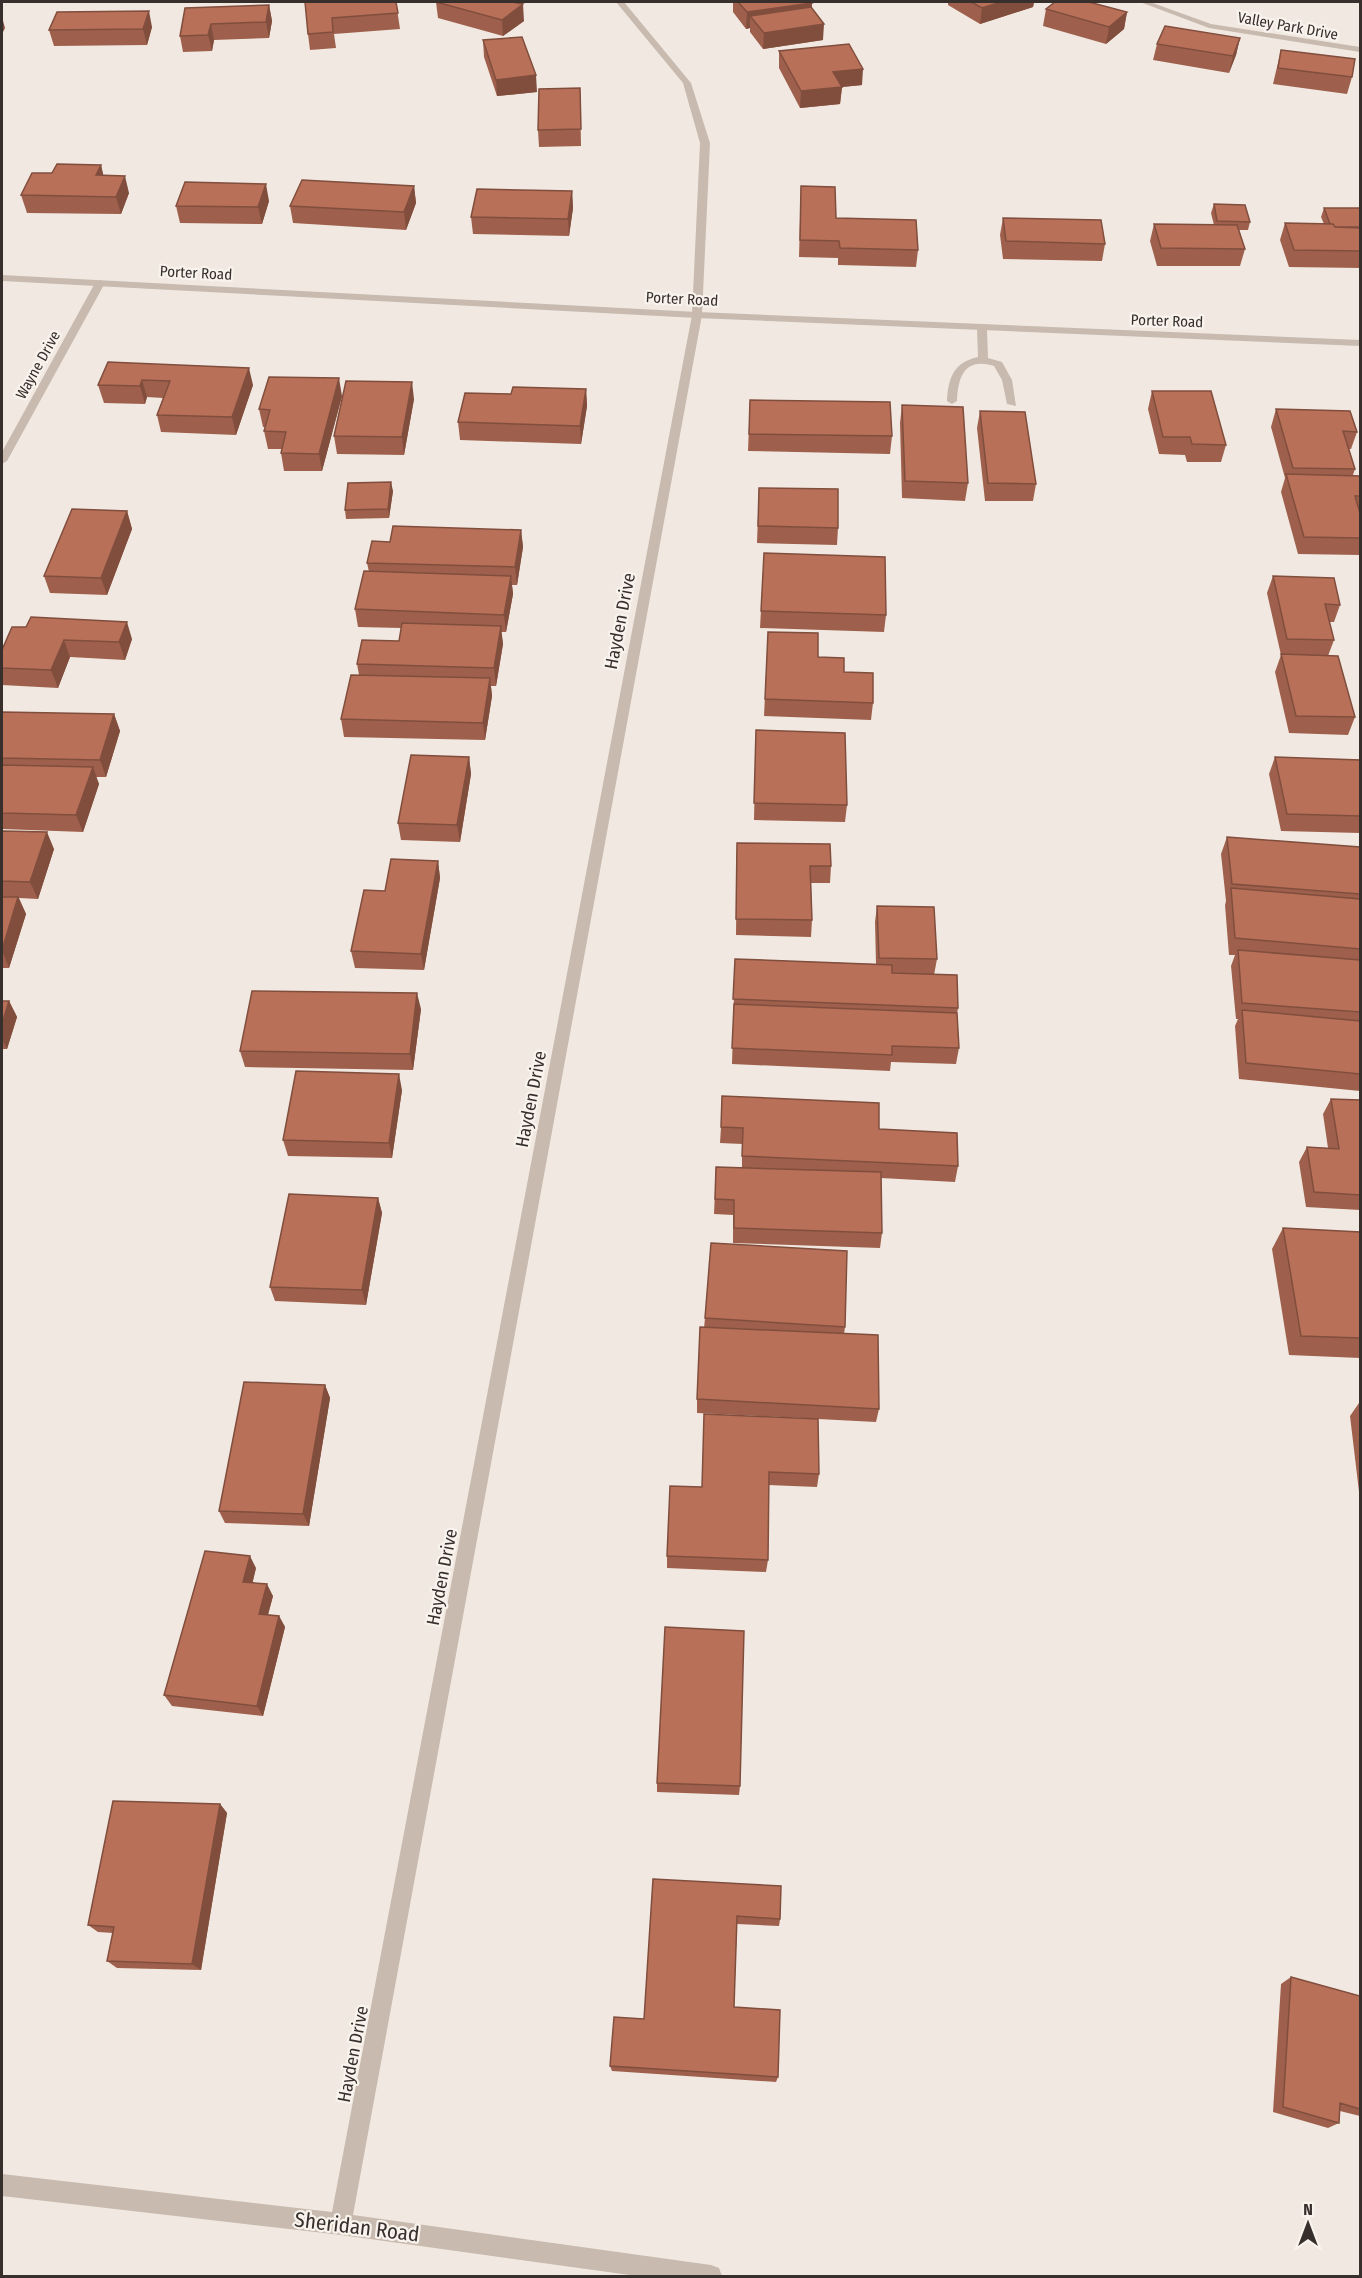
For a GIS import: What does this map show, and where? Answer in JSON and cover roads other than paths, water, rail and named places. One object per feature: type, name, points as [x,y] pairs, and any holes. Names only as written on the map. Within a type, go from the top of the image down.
[{"type":"street","name":"Hayden Drive","points":[[341,2224],[697,315],[705,143],[687,83],[620,2]]},
{"type":"street","name":"Valley Park Drive","points":[[1144,2],[1209,26],[1360,50]]},
{"type":"street","name":"Porter Road","points":[[2,278],[982,329],[1360,343]]},
{"type":"street","name":"Wayne Drive","points":[[2,461],[100,283]]},
{"type":"street","points":[[982,329],[983,358]]},
{"type":"street","points":[[952,401],[954,381],[960,370],[967,363],[983,358],[998,364],[1007,380],[1012,404]]},
{"type":"street","name":"Sheridan Road","points":[[2,2185],[341,2224],[711,2277]]}]
